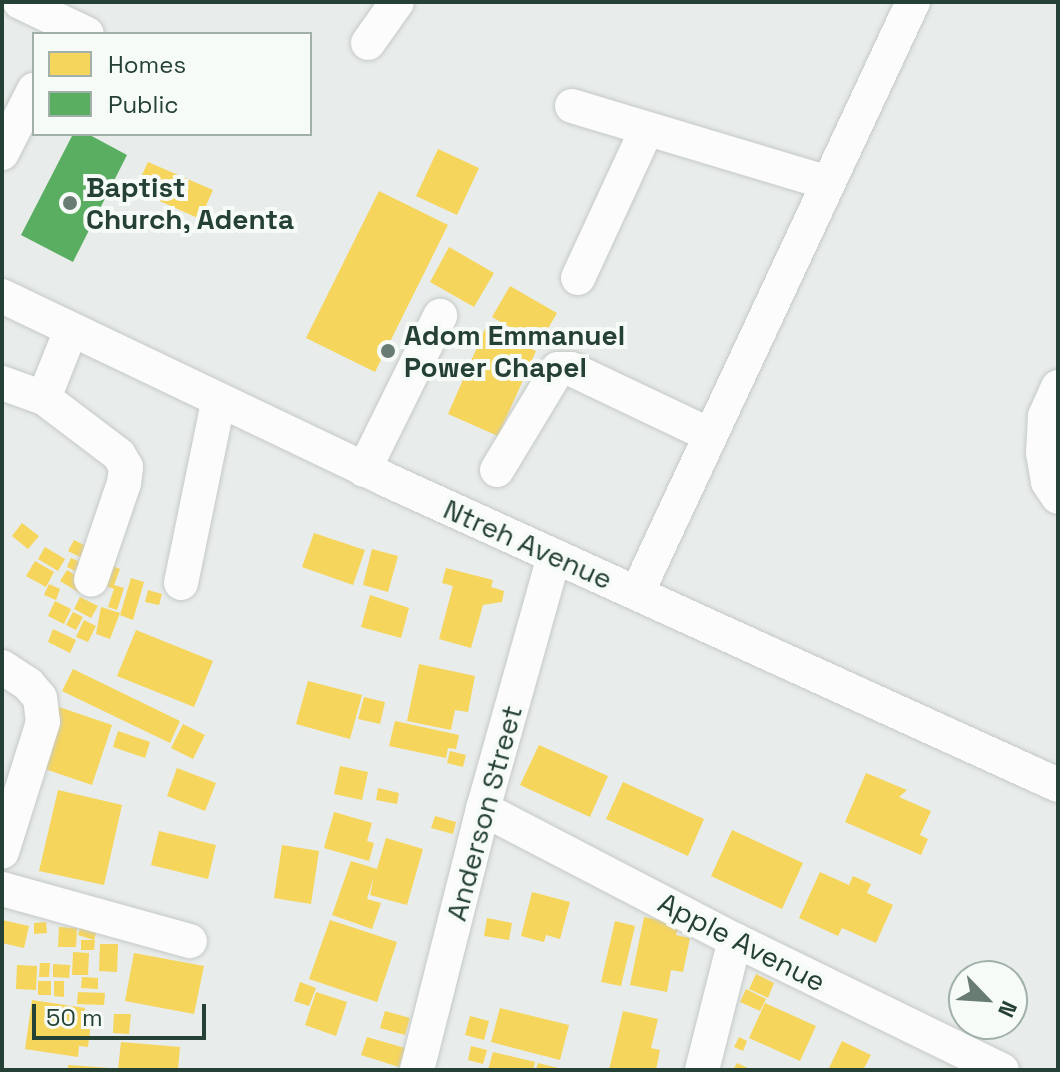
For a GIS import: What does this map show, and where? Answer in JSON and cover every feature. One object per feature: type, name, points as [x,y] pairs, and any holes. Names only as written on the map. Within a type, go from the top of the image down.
[{"type":"street","points":[[20,2],[83,32]]},
{"type":"street","points":[[368,43],[397,2]]},
{"type":"street","points":[[637,593],[913,2]]},
{"type":"street","points":[[2,153],[32,94]]},
{"type":"street","points":[[572,106],[828,183]]},
{"type":"street","points":[[578,278],[647,129]]},
{"type":"street","name":"Ntreh Avenue","points":[[2,296],[364,470],[1058,785]]},
{"type":"street","points":[[364,470],[440,316]]},
{"type":"street","points":[[44,398],[71,330]]},
{"type":"street","points":[[497,470],[558,369],[571,369],[710,435]]},
{"type":"street","points":[[2,383],[44,398],[119,455],[126,467],[124,483],[91,580]]},
{"type":"street","points":[[1058,387],[1045,416],[1043,453],[1048,482],[1058,497]]},
{"type":"street","points":[[181,583],[218,402]]},
{"type":"street","name":"Anderson Street","points":[[417,1070],[483,809],[554,556]]},
{"type":"street","points":[[2,667],[28,684],[40,698],[43,722],[2,852]]},
{"type":"street","name":"Apple Avenue","points":[[483,809],[735,940],[1002,1070]]},
{"type":"street","points":[[2,889],[190,941]]},
{"type":"street","points":[[702,1070],[735,940]]},
{"type":"building: Homes","points":[[438,149],[479,168],[457,215],[416,196]]},
{"type":"building: Homes","points":[[148,162],[213,190],[200,219],[135,190]]},
{"type":"building: Homes","points":[[379,191],[448,225],[375,372],[306,338]]},
{"type":"building: Homes","points":[[449,247],[494,273],[474,307],[430,282]]},
{"type":"building: Homes","points":[[510,286],[557,313],[539,344],[492,317]]},
{"type":"building: Homes","points":[[485,329],[536,351],[498,436],[448,414]]},
{"type":"building: Homes","points":[[22,523],[39,536],[28,549],[12,536]]},
{"type":"building: Homes","points":[[314,533],[365,550],[353,585],[302,567]]},
{"type":"building: Homes","points":[[74,540],[86,546],[80,557],[68,551]]},
{"type":"building: Homes","points":[[45,547],[65,559],[58,571],[38,559]]},
{"type":"building: Homes","points":[[372,549],[398,556],[388,592],[363,585]]},
{"type":"building: Homes","points":[[71,558],[92,567],[87,577],[67,567]]},
{"type":"building: Homes","points":[[35,561],[54,572],[46,587],[26,576]]},
{"type":"building: Homes","points":[[108,564],[120,569],[114,585],[124,588],[117,610],[108,607],[114,589],[101,584]]},
{"type":"building: Homes","points":[[446,568],[493,580],[491,587],[504,591],[502,602],[483,605],[471,648],[439,639],[453,586],[442,583]]},
{"type":"building: Homes","points":[[67,570],[87,582],[80,593],[60,581]]},
{"type":"building: Homes","points":[[131,578],[144,582],[133,620],[120,615]]},
{"type":"building: Homes","points":[[49,584],[60,589],[56,600],[44,595]]},
{"type":"building: Homes","points":[[148,590],[162,594],[159,605],[145,602]]},
{"type":"building: Homes","points":[[370,595],[409,608],[401,638],[361,627]]},
{"type":"building: Homes","points":[[80,597],[98,606],[91,618],[74,609]]},
{"type":"building: Homes","points":[[55,601],[71,609],[64,624],[48,616]]},
{"type":"building: Homes","points":[[101,607],[120,613],[110,639],[96,634]]},
{"type":"building: Homes","points":[[73,612],[83,617],[76,630],[66,625]]},
{"type":"building: Homes","points":[[84,620],[96,626],[88,642],[76,637]]},
{"type":"building: Homes","points":[[53,629],[76,640],[70,653],[48,642]]},
{"type":"building: Homes","points":[[136,630],[213,661],[194,707],[117,676]]},
{"type":"building: Homes","points":[[419,664],[475,676],[468,712],[455,710],[451,730],[407,721]]},
{"type":"building: Homes","points":[[73,669],[180,721],[170,743],[62,691]]},
{"type":"building: Homes","points":[[308,681],[362,695],[350,739],[296,724]]},
{"type":"building: Homes","points":[[364,697],[385,702],[380,724],[358,719]]},
{"type":"building: Homes","points":[[59,707],[112,725],[92,785],[39,767]]},
{"type":"building: Homes","points":[[395,721],[459,735],[456,749],[448,748],[446,758],[389,746]]},
{"type":"building: Homes","points":[[183,724],[205,735],[193,759],[171,748]]},
{"type":"building: Homes","points":[[118,731],[150,742],[145,758],[113,747]]},
{"type":"building: Homes","points":[[539,745],[608,776],[590,817],[520,785]]},
{"type":"building: Homes","points":[[450,751],[466,755],[463,767],[447,763]]},
{"type":"building: Homes","points":[[340,766],[368,772],[362,800],[334,794]]},
{"type":"building: Homes","points":[[177,768],[216,783],[205,811],[167,796]]},
{"type":"building: Homes","points":[[866,773],[907,790],[899,797],[931,811],[920,835],[928,839],[921,855],[845,822]]},
{"type":"building: Homes","points":[[623,782],[704,819],[688,856],[606,819]]},
{"type":"building: Homes","points":[[378,788],[399,793],[397,804],[376,800]]},
{"type":"building: Homes","points":[[58,790],[122,805],[104,885],[39,871]]},
{"type":"building: Homes","points":[[334,812],[372,823],[367,841],[374,843],[369,861],[324,848]]},
{"type":"building: Homes","points":[[435,816],[456,822],[453,834],[431,828]]},
{"type":"building: Homes","points":[[732,830],[803,863],[782,909],[711,876]]},
{"type":"building: Homes","points":[[159,831],[216,845],[208,879],[151,865]]},
{"type":"building: Homes","points":[[386,838],[423,849],[407,905],[370,895],[374,876],[367,899],[381,903],[372,929],[332,915],[351,861],[377,869]]},
{"type":"building: Homes","points":[[282,845],[319,851],[311,904],[274,898]]},
{"type":"building: Homes","points":[[820,872],[849,885],[853,876],[871,884],[867,893],[893,905],[876,943],[842,928],[838,936],[799,918]]},
{"type":"building: Homes","points":[[532,892],[570,902],[560,939],[546,935],[544,942],[521,936]]},
{"type":"building: Homes","points":[[644,917],[679,924],[676,935],[690,938],[683,972],[671,970],[667,992],[630,985]]},
{"type":"building: Homes","points":[[487,918],[512,923],[509,940],[484,936]]},
{"type":"building: Homes","points":[[2,920],[29,926],[24,948],[2,943]]},
{"type":"building: Homes","points":[[330,920],[397,942],[377,1002],[309,979]]},
{"type":"building: Homes","points":[[615,921],[635,926],[621,986],[601,982]]},
{"type":"building: Homes","points":[[46,922],[47,933],[34,934],[34,923]]},
{"type":"building: Homes","points":[[81,925],[97,930],[94,940],[78,935]]},
{"type":"building: Homes","points":[[59,927],[77,928],[76,947],[58,947]]},
{"type":"building: Homes","points":[[81,940],[95,940],[94,950],[81,950]]},
{"type":"building: Homes","points":[[100,944],[118,944],[117,972],[99,971]]},
{"type":"building: Homes","points":[[73,952],[89,953],[88,975],[72,975]]},
{"type":"building: Homes","points":[[134,953],[204,966],[194,1014],[125,1001]]},
{"type":"building: Homes","points":[[40,963],[50,963],[49,977],[39,977]]},
{"type":"building: Homes","points":[[53,964],[70,965],[69,978],[53,977]]},
{"type":"building: Homes","points":[[17,965],[37,966],[36,990],[16,989]]},
{"type":"building: Homes","points":[[756,974],[774,983],[768,998],[749,989]]},
{"type":"building: Homes","points":[[82,977],[98,978],[98,989],[81,988]]},
{"type":"building: Homes","points":[[38,981],[51,981],[51,995],[38,995]]},
{"type":"building: Homes","points":[[54,981],[64,981],[64,997],[54,996]]},
{"type":"building: Homes","points":[[300,982],[316,988],[309,1006],[294,1001]]},
{"type":"building: Homes","points":[[746,989],[766,999],[760,1011],[740,1002]]},
{"type":"building: Homes","points":[[78,992],[105,993],[104,1005],[77,1004]]},
{"type":"building: Homes","points":[[316,992],[347,1002],[336,1036],[305,1025]]},
{"type":"building: Homes","points":[[32,1000],[85,1008],[83,1022],[91,1023],[88,1047],[79,1046],[78,1057],[25,1049]]},
{"type":"building: Homes","points":[[765,1003],[816,1026],[800,1061],[749,1038]]},
{"type":"building: Homes","points":[[500,1008],[569,1025],[560,1060],[491,1042]]},
{"type":"building: Homes","points":[[385,1011],[410,1018],[405,1035],[380,1028]]},
{"type":"building: Homes","points":[[623,1011],[658,1019],[651,1048],[660,1050],[656,1070],[609,1070]]},
{"type":"building: Homes","points":[[114,1014],[131,1014],[129,1034],[113,1033]]},
{"type":"building: Homes","points":[[470,1016],[489,1021],[484,1040],[465,1035]]},
{"type":"building: Homes","points":[[367,1037],[405,1048],[399,1067],[361,1055]]},
{"type":"building: Homes","points":[[739,1037],[747,1041],[743,1051],[734,1047]]},
{"type":"building: Homes","points":[[842,1041],[871,1055],[863,1070],[828,1070]]},
{"type":"building: Homes","points":[[121,1042],[180,1047],[178,1070],[118,1070]]},
{"type":"building: Homes","points":[[471,1046],[487,1050],[483,1064],[468,1060]]},
{"type":"building: Homes","points":[[493,1052],[535,1062],[533,1070],[488,1070]]},
{"type":"building: Homes","points":[[538,1063],[562,1069],[562,1070],[536,1070]]},
{"type":"building: Homes","points":[[737,1063],[752,1070],[733,1070]]},
{"type":"building: Homes","points":[[68,1065],[109,1068],[68,1070]]},
{"type":"building: Public","points":[[72,136],[92,136],[127,155],[73,262],[21,235]]},
{"type":"place","name":"Baptist Church, Adenta","points":[[70,203]]},
{"type":"place","name":"Adom Emmanuel Power Chapel","points":[[388,351]]}]
